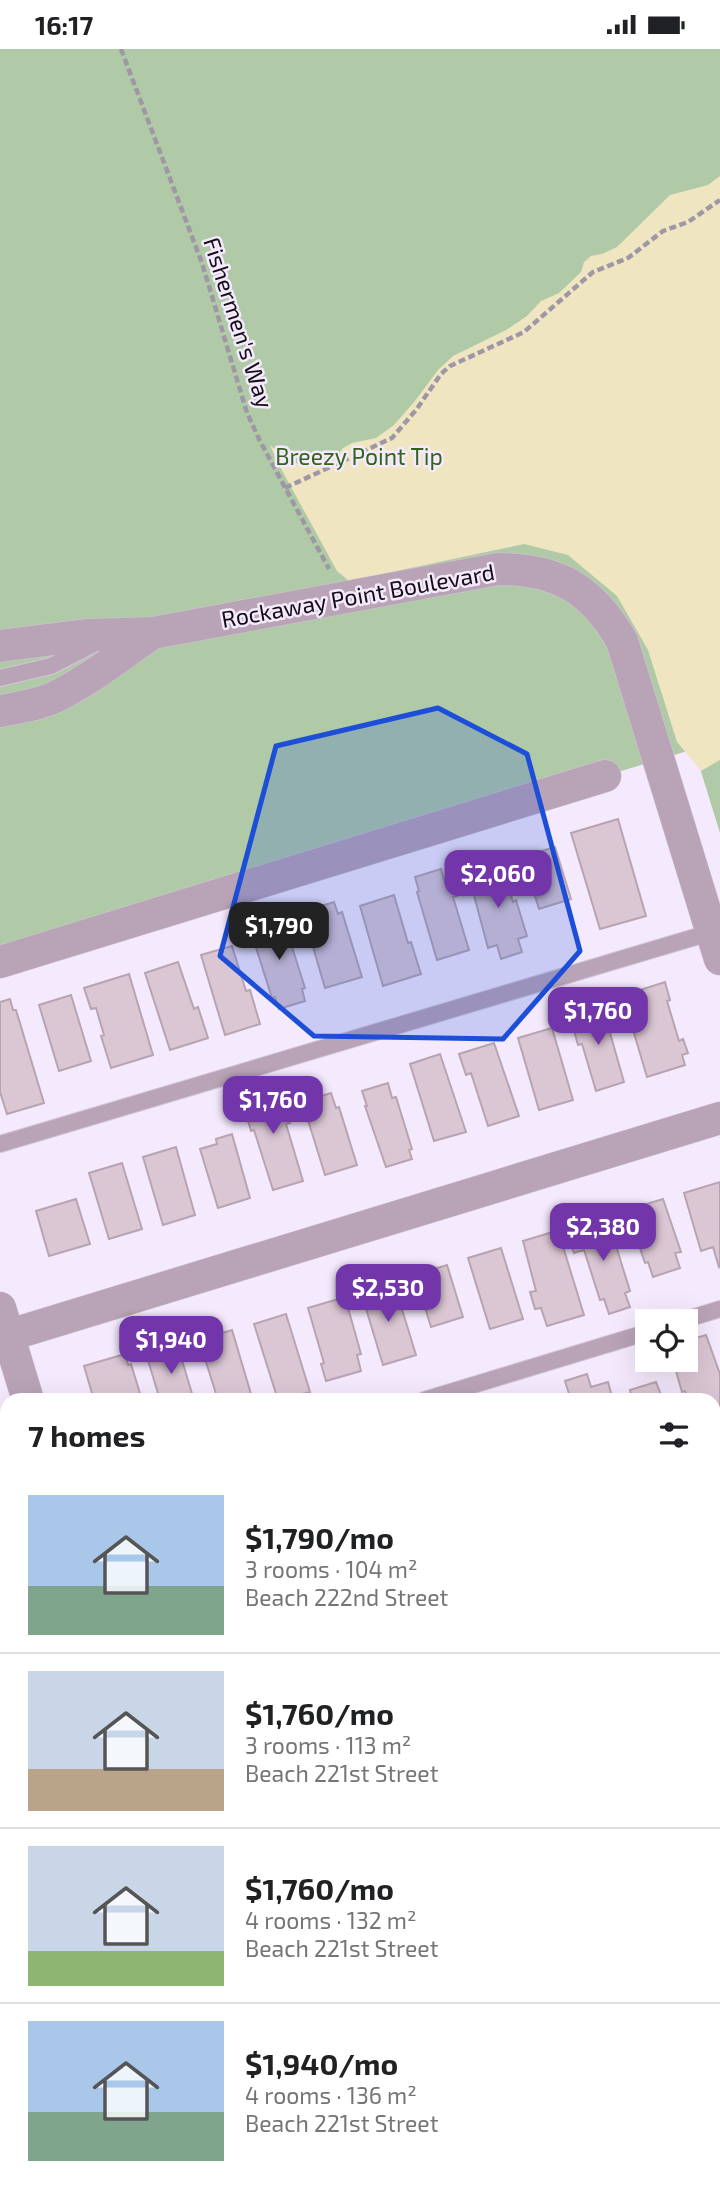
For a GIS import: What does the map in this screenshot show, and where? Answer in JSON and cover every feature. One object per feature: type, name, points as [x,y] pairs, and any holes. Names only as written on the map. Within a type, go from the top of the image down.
[{"type":"street","name":"Rockaway Point Boulevard","points":[[0,646],[86,635],[153,633],[498,569],[535,571],[552,576],[586,595],[599,607],[622,641],[716,946]]},
{"type":"street","name":"Rockaway Point Boulevard","points":[[0,711],[52,698],[95,674],[153,633]]},
{"type":"street","points":[[0,962],[605,776]]},
{"type":"street","points":[[26,1393],[3,1327],[720,1118]]},
{"type":"lane","points":[[0,678],[51,666],[113,634]]},
{"type":"lane","points":[[0,1144],[716,946]]},
{"type":"lane","points":[[698,1316],[720,1309]]},
{"type":"lane","points":[[447,1393],[635,1336]]},
{"type":"path","name":"Fishermen's Way","points":[[121,49],[202,263],[247,413],[345,598]]},
{"type":"path","points":[[285,488],[392,438],[450,366],[524,332],[593,272],[628,258],[663,230],[688,222],[720,200]]},
{"type":"highlighted area","points":[[438,708],[527,754],[580,951],[503,1039],[314,1036],[220,956],[276,746]]},
{"type":"green space","name":"Breezy Point Tip","points":[[0,49],[720,49],[720,833],[694,749],[0,959]]},
{"type":"sand","points":[[720,176],[720,760],[701,771],[677,742],[648,650],[617,596],[568,555],[524,544],[349,581],[337,571],[270,445],[287,460],[305,466],[336,457],[343,448],[352,443],[376,438],[394,425],[438,370],[453,356],[506,330],[527,316],[541,301],[559,293],[581,272],[584,262],[591,256],[617,247],[670,195],[708,185]]},
{"type":"building","points":[[618,819],[646,916],[600,929],[571,833]]},
{"type":"building","points":[[555,847],[571,899],[539,909],[523,857]]},
{"type":"building","points":[[501,863],[527,936],[518,939],[522,952],[501,959],[497,945],[488,948],[468,873]]},
{"type":"building","points":[[441,869],[445,883],[453,883],[457,896],[453,897],[469,950],[437,960],[415,877]]},
{"type":"building","points":[[394,895],[408,943],[411,942],[421,974],[383,986],[360,906]]},
{"type":"building","points":[[334,902],[338,914],[342,912],[362,977],[325,988],[306,923],[310,922],[306,911]]},
{"type":"building","points":[[279,916],[283,929],[286,928],[305,988],[302,989],[305,1001],[279,1009],[275,997],[272,998],[253,938],[256,937],[252,924]]},
{"type":"building","points":[[232,946],[260,1024],[225,1035],[201,955]]},
{"type":"building","points":[[178,962],[194,1009],[198,1007],[208,1038],[170,1050],[145,973]]},
{"type":"building","points":[[129,974],[153,1055],[111,1068],[96,1008],[91,1009],[84,988]]},
{"type":"building","points":[[665,982],[670,1000],[667,1001],[679,1041],[683,1039],[688,1053],[682,1055],[685,1065],[647,1077],[626,1006],[637,1003],[634,992]]},
{"type":"building","points":[[71,995],[91,1061],[59,1071],[39,1005]]},
{"type":"building","points":[[10,999],[13,1010],[16,1010],[44,1103],[7,1114],[0,1092],[0,1002]]},
{"type":"building","points":[[602,1005],[624,1082],[596,1091],[582,1044],[578,1045],[570,1016]]},
{"type":"building","points":[[552,1028],[573,1100],[539,1110],[518,1038]]},
{"type":"building","points":[[494,1043],[519,1116],[488,1126],[471,1073],[466,1075],[459,1054]]},
{"type":"building","points":[[440,1054],[466,1132],[434,1141],[410,1064]]},
{"type":"building","points":[[388,1083],[392,1098],[396,1097],[412,1149],[409,1150],[412,1159],[386,1167],[362,1091]]},
{"type":"building","points":[[278,1085],[303,1181],[273,1190],[241,1096]]},
{"type":"building","points":[[331,1093],[336,1108],[339,1107],[357,1165],[325,1175],[307,1117],[310,1116],[306,1101]]},
{"type":"building","points":[[232,1134],[250,1198],[218,1208],[200,1149],[217,1144],[216,1139]]},
{"type":"building","points":[[176,1147],[195,1215],[163,1225],[143,1157]]},
{"type":"building","points":[[122,1163],[142,1229],[109,1239],[89,1173]]},
{"type":"building","points":[[720,1182],[719,1267],[713,1247],[701,1251],[684,1193]]},
{"type":"building","points":[[76,1199],[90,1244],[49,1256],[36,1211]]},
{"type":"building","points":[[663,1199],[681,1252],[675,1253],[680,1268],[653,1277],[648,1262],[645,1263],[627,1210]]},
{"type":"building","points":[[607,1217],[630,1291],[625,1293],[630,1307],[609,1314],[604,1299],[600,1300],[584,1250],[574,1253],[567,1232]]},
{"type":"building","points":[[556,1231],[584,1315],[547,1326],[541,1308],[535,1309],[530,1292],[536,1291],[523,1241]]},
{"type":"building","points":[[501,1248],[523,1319],[490,1329],[468,1258]]},
{"type":"building","points":[[447,1265],[463,1317],[431,1327],[415,1275]]},
{"type":"building","points":[[394,1283],[416,1355],[383,1365],[361,1292]]},
{"type":"building","points":[[345,1297],[361,1354],[357,1355],[361,1371],[326,1381],[321,1364],[324,1363],[308,1308]]},
{"type":"building","points":[[286,1314],[310,1392],[276,1393],[254,1324]]},
{"type":"building","points":[[232,1330],[251,1393],[216,1393],[199,1340]]},
{"type":"building","points":[[706,1335],[720,1374],[720,1393],[682,1392],[676,1372],[698,1372],[698,1337]]},
{"type":"building","points":[[178,1347],[192,1393],[158,1393],[147,1357]]},
{"type":"building","points":[[125,1354],[140,1393],[92,1393],[84,1366]]},
{"type":"building","points":[[587,1374],[591,1387],[608,1382],[611,1393],[569,1393],[565,1381]]},
{"type":"building","points":[[656,1382],[660,1393],[631,1393],[630,1390]]}]
